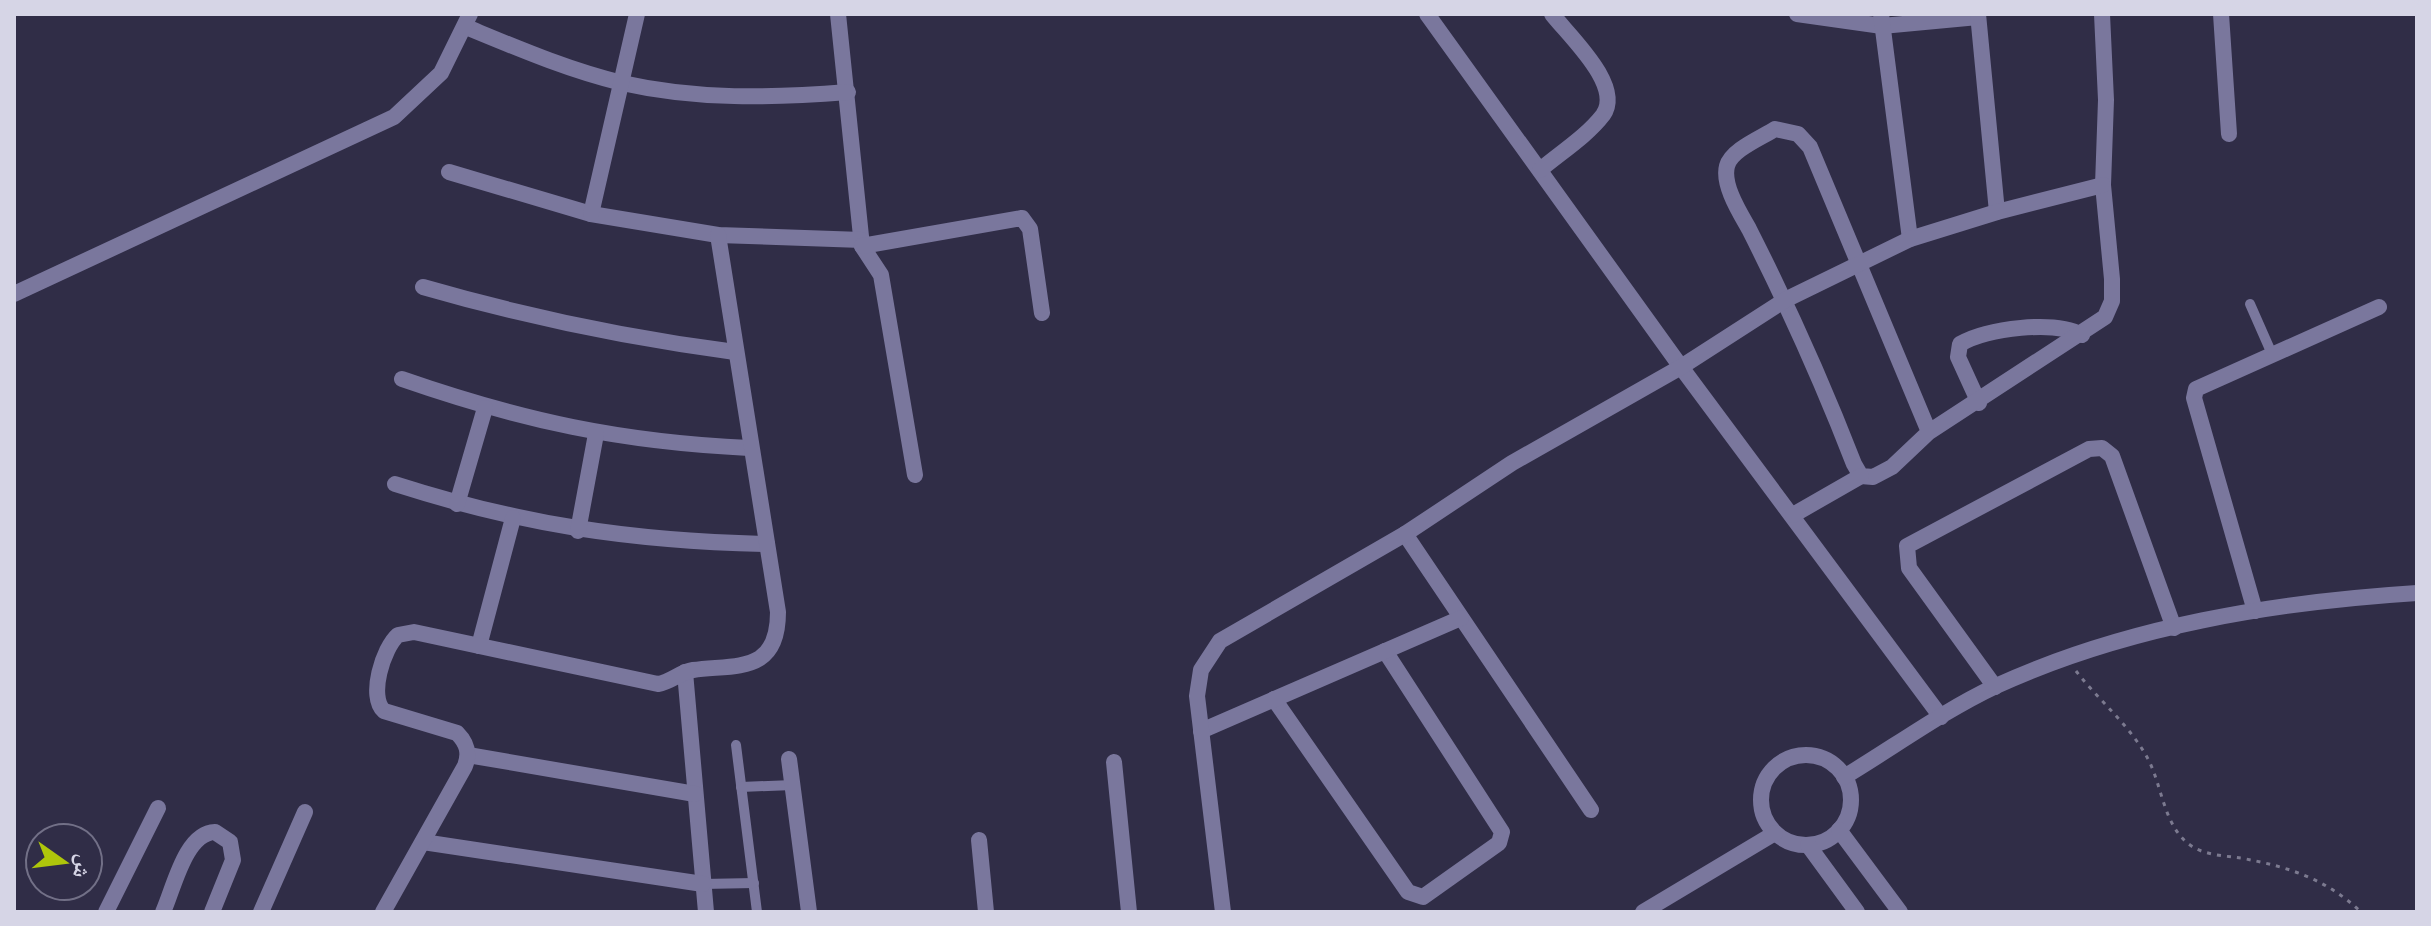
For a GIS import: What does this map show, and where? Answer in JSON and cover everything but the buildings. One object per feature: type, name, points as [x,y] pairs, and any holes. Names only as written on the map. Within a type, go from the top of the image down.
[{"type":"street","points":[[591,214],[637,14]]},
{"type":"street","points":[[838,14],[862,243],[881,275],[915,475]]},
{"type":"street","points":[[1427,14],[1681,367],[1941,717]]},
{"type":"street","points":[[1540,170],[1602,116],[1608,97],[1602,76],[1552,14]]},
{"type":"street","points":[[1797,14],[1882,20],[1978,16],[1997,212]]},
{"type":"street","points":[[1793,515],[1861,476],[1873,477],[1892,467],[1929,432],[1979,403],[2105,317],[2112,301],[2103,185],[2106,100],[2102,14]]},
{"type":"street","points":[[2221,14],[2229,134]]},
{"type":"street","points":[[14,294],[394,117],[441,73],[468,20],[551,61],[621,83],[696,95],[772,98],[848,92]]},
{"type":"street","points":[[1882,20],[1910,239]]},
{"type":"street","points":[[1861,476],[1785,300],[1738,207],[1726,175],[1732,157],[1775,129],[1798,134],[1810,147],[1929,432]]},
{"type":"street","points":[[449,172],[591,214],[718,235],[862,243],[1022,218],[1030,229],[1042,313]]},
{"type":"street","points":[[1223,912],[1198,683],[1206,660],[1220,641],[1405,534],[1512,463],[1681,367],[1785,300],[1910,239],[1997,212],[2103,185]]},
{"type":"street","points":[[383,912],[468,755],[465,743],[457,733],[384,711],[377,704],[376,694],[388,649],[398,635],[414,632],[650,683],[666,682],[685,672],[745,666],[767,652],[775,640],[778,612],[749,448],[718,235]]},
{"type":"street","points":[[423,287],[526,317],[631,339],[735,352]]},
{"type":"street","points":[[2255,611],[2194,393],[2199,386],[2379,307]]},
{"type":"street","points":[[1979,403],[1958,357],[1960,344],[2051,325],[2067,327],[2082,335]]},
{"type":"street","points":[[402,379],[485,408],[596,434],[672,444],[749,448]]},
{"type":"street","points":[[457,504],[485,408]]},
{"type":"street","points":[[578,531],[596,434]]},
{"type":"street","points":[[1995,687],[1909,568],[1907,546],[2089,449],[2102,448],[2112,456],[2174,628]]},
{"type":"street","points":[[395,484],[457,504],[578,531],[672,542],[767,544]]},
{"type":"street","points":[[479,646],[513,518]]},
{"type":"street","points":[[1405,534],[1591,810]]},
{"type":"street","points":[[1844,777],[1995,687],[2066,659],[2174,628],[2255,611],[2352,597],[2417,593]]},
{"type":"street","points":[[1201,731],[1461,618]]},
{"type":"street","points":[[1274,699],[1408,892],[1423,897],[1499,843],[1502,832],[1385,651]]},
{"type":"street","points":[[685,672],[706,912]]},
{"type":"street","points":[[468,755],[695,794]]},
{"type":"street","points":[[1791,757],[1821,758],[1835,765],[1844,777],[1850,804],[1839,830],[1830,838],[1808,845],[1796,844],[1775,833],[1761,806],[1768,776],[1791,757]]},
{"type":"street","points":[[789,759],[807,912]]},
{"type":"street","points":[[1114,762],[1129,912]]},
{"type":"street","points":[[106,912],[158,808]]},
{"type":"street","points":[[261,912],[305,812]]},
{"type":"street","points":[[1839,830],[1900,912]]},
{"type":"street","points":[[163,912],[193,842],[202,834],[215,832],[230,842],[234,854],[212,912]]},
{"type":"street","points":[[1643,912],[1670,905],[1775,833]]},
{"type":"street","points":[[979,840],[986,912]]},
{"type":"street","points":[[423,842],[703,884]]},
{"type":"street","points":[[1808,845],[1857,912]]},
{"type":"lane","points":[[2250,304],[2272,354]]},
{"type":"lane","points":[[736,745],[757,912]]},
{"type":"lane","points":[[741,787],[793,785]]},
{"type":"lane","points":[[703,884],[754,883]]},
{"type":"path","points":[[2066,659],[2143,750],[2181,838],[2195,849],[2213,854],[2304,872],[2342,894],[2361,912]]}]
